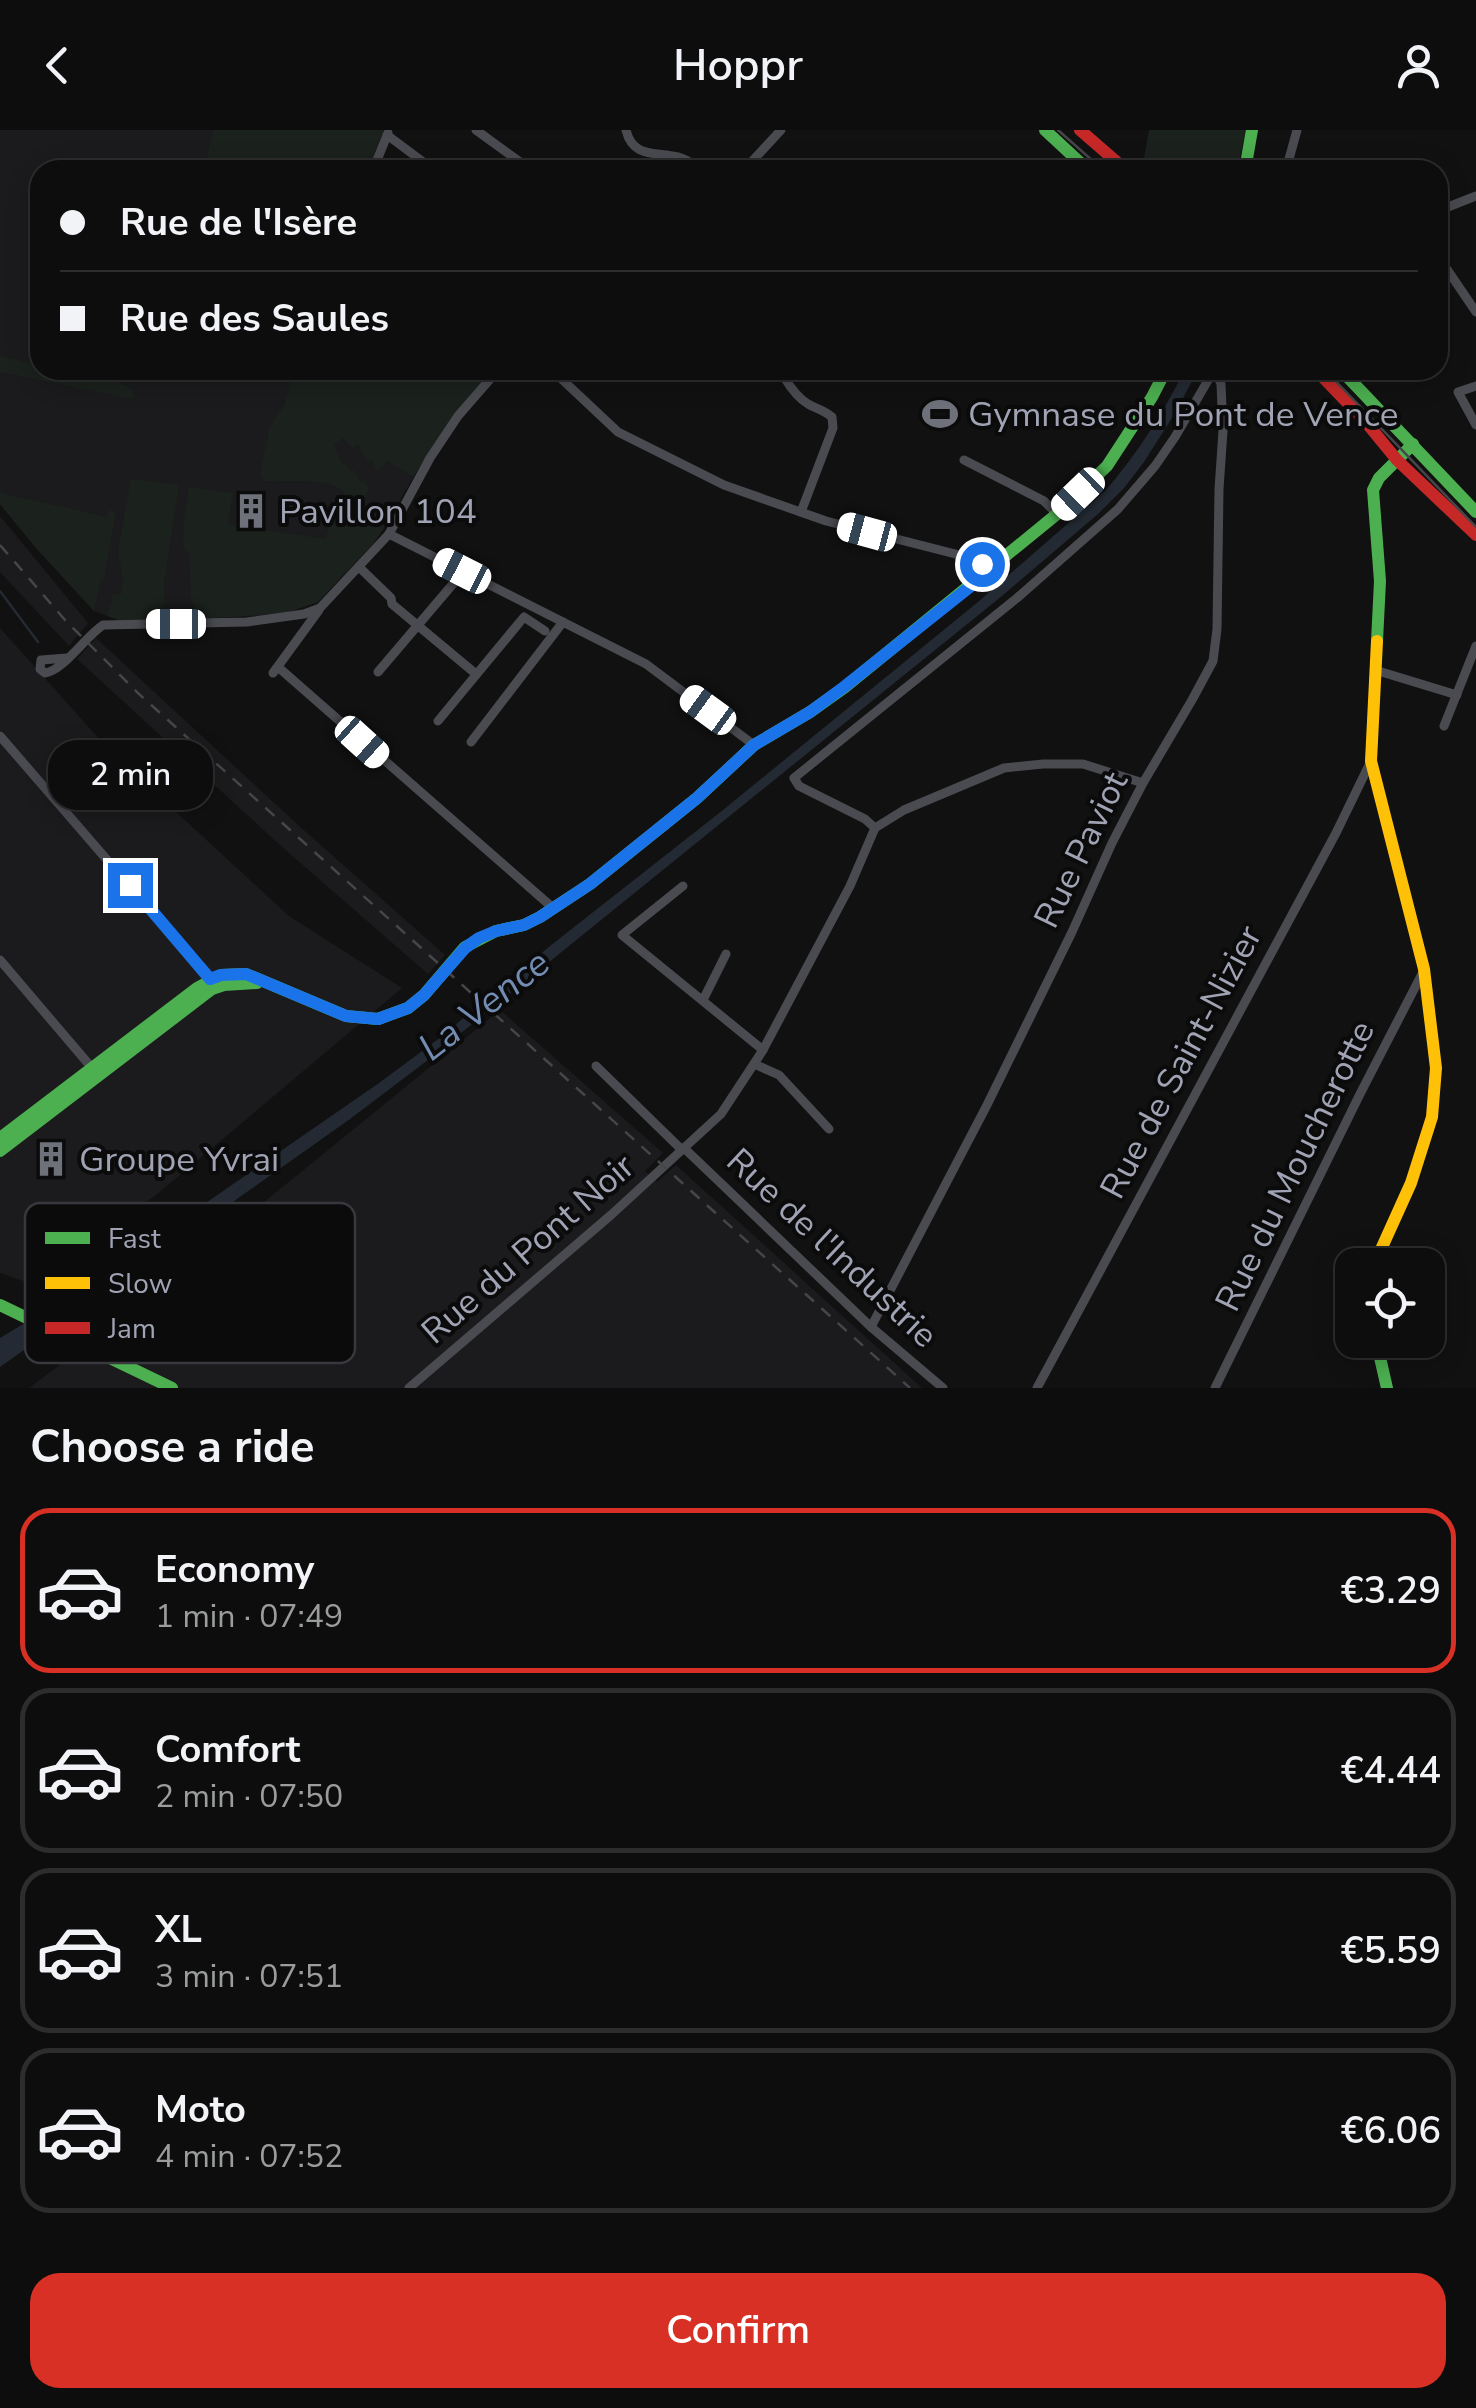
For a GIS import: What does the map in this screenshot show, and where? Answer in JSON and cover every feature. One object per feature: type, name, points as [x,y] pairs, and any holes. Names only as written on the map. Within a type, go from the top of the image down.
[{"type":"street","points":[[626,130],[631,144],[639,151],[686,160]]},
{"type":"street","points":[[753,160],[781,130]]},
{"type":"street","points":[[1045,130],[1077,160]]},
{"type":"street","points":[[1080,130],[1114,160]]},
{"type":"street","points":[[1247,160],[1252,130]]},
{"type":"street","points":[[1289,160],[1297,130]]},
{"type":"street","points":[[377,160],[388,132],[422,160]]},
{"type":"street","points":[[484,132],[519,160]]},
{"type":"street","points":[[1448,206],[1476,196]]},
{"type":"street","points":[[1448,271],[1476,312]]},
{"type":"street","points":[[489,380],[458,416],[430,458],[389,534],[320,608],[275,670],[553,908]]},
{"type":"street","points":[[563,380],[618,432],[724,485],[905,543],[975,559],[991,570]]},
{"type":"street","points":[[786,380],[806,402],[832,417],[833,428],[801,512]]},
{"type":"street","points":[[0,1138],[208,986],[266,983],[346,1016],[378,1019],[408,1008],[465,948],[496,931],[524,925],[590,884],[682,810],[754,745],[844,687],[991,570],[1107,466],[1161,380]]},
{"type":"street","points":[[1144,782],[1083,764],[1004,768],[904,810],[875,828],[866,819],[799,786],[794,778],[1017,598],[1118,509],[1155,466],[1208,380]]},
{"type":"street","name":"Rue Paviot","points":[[872,1327],[987,1105],[1144,782],[1213,661],[1224,431],[1220,380]]},
{"type":"street","points":[[1325,380],[1397,460],[1476,535]]},
{"type":"street","points":[[1351,380],[1476,512]]},
{"type":"street","points":[[1476,386],[1458,392],[1476,424]]},
{"type":"street","points":[[1382,1248],[1411,1183],[1432,1118],[1436,1068],[1424,969],[1371,761],[1380,581],[1374,490],[1379,478],[1413,444]]},
{"type":"street","points":[[964,460],[1044,501],[1057,514]]},
{"type":"street","points":[[389,534],[646,664],[754,745]]},
{"type":"street","points":[[359,566],[391,598],[392,604],[476,674]]},
{"type":"street","points":[[378,672],[458,578]]},
{"type":"street","points":[[68,658],[104,625],[247,622],[320,608]]},
{"type":"street","points":[[438,721],[524,617],[545,631]]},
{"type":"street","points":[[472,742],[562,622]]},
{"type":"street","points":[[1444,726],[1476,646]]},
{"type":"street","points":[[1375,670],[1456,696]]},
{"type":"street","points":[[0,736],[208,986]]},
{"type":"street","name":"Rue de Saint-Nizier","points":[[1037,1388],[1371,761]]},
{"type":"street","name":"Rue du Pont Noir","points":[[409,1388],[611,1215],[720,1114],[763,1050],[850,886],[875,828]]},
{"type":"street","points":[[684,886],[622,935],[763,1050]]},
{"type":"street","points":[[703,1000],[726,954]]},
{"type":"street","points":[[0,960],[92,1068]]},
{"type":"street","name":"Rue du Moucherotte","points":[[1214,1388],[1424,969]]},
{"type":"street","points":[[0,1151],[208,986]]},
{"type":"street","points":[[754,1064],[779,1074],[830,1129]]},
{"type":"street","name":"Rue du Pont Noir","points":[[596,1066],[683,1149]]},
{"type":"street","name":"Rue de l'Industrie","points":[[683,1149],[872,1327],[943,1388]]},
{"type":"street","points":[[0,1305],[25,1318]]},
{"type":"street","points":[[1380,1358],[1388,1388]]},
{"type":"street","points":[[118,1363],[172,1388]]},
{"type":"shaded area","points":[[0,130],[384,130],[372,160],[30,160],[30,380],[487,380],[452,417],[429,450],[380,535],[318,602],[264,616],[121,621],[94,611],[0,504]]},
{"type":"shaded area","points":[[213,130],[384,130],[372,160],[210,160],[207,156]]},
{"type":"shaded area","points":[[1149,130],[1246,130],[1239,160],[1144,160]]},
{"type":"shaded area","points":[[0,356],[30,363],[30,378],[0,372]]},
{"type":"shaded area","points":[[39,380],[112,380],[134,391],[132,399]]},
{"type":"shaded area","points":[[290,380],[487,380],[452,417],[413,477],[388,461],[377,471],[358,444],[352,448],[343,438],[334,444],[342,464],[346,463],[360,482],[364,480],[370,486],[361,508],[327,484],[264,481],[260,474],[270,427],[284,406]]},
{"type":"shaded area","points":[[131,479],[179,485],[164,583],[165,618],[161,621],[121,621],[107,616],[113,595],[121,594],[118,550]]},
{"type":"shaded area","points":[[0,487],[1,493],[107,517],[109,510],[116,512],[94,611],[0,504]]},
{"type":"shaded area","points":[[189,487],[233,493],[228,524],[326,539],[336,503],[385,526],[318,602],[286,613],[201,619],[191,598],[189,553],[183,547]]},
{"type":"shaded area","points":[[0,516],[88,623],[69,646],[0,572]]},
{"type":"shaded area","points":[[0,628],[110,751],[289,916],[402,988],[144,1203],[25,1203],[25,1280],[0,1273]]},
{"type":"shaded area","points":[[96,638],[445,955],[428,974],[77,659]]},
{"type":"shaded area","points":[[500,1010],[663,1153],[645,1171],[657,1182],[676,1165],[922,1388],[29,1388],[63,1363],[355,1363],[355,1203],[263,1203]]},
{"type":"water","name":"La Vence","points":[[1179,380],[1193,380],[1124,488],[1002,596],[424,1063],[231,1203],[206,1203],[437,1040],[978,602],[1104,492]]},
{"type":"water","points":[[25,1323],[25,1349],[0,1367],[0,1338]]},
{"type":"waterway","points":[[0,591],[38,642]]},
{"type":"tram line","points":[[1058,130],[1092,160]]},
{"type":"tram line","points":[[1335,380],[1476,527]]},
{"type":"railway","points":[[0,545],[65,620],[139,694],[910,1388]]},
{"type":"traffic: fast","points":[[1045,130],[1077,160]]},
{"type":"traffic: fast","points":[[1247,160],[1252,130]]},
{"type":"traffic: fast","points":[[0,1138],[197,988],[221,975],[246,974],[346,1016],[378,1019],[408,1008],[465,947],[496,931],[540,917],[590,884],[697,798],[754,745],[845,687],[1057,514],[1107,466],[1161,380]]},
{"type":"traffic: fast","points":[[1351,380],[1476,512]]},
{"type":"traffic: fast","points":[[1377,641],[1380,581],[1373,490],[1379,478],[1413,444]]},
{"type":"traffic: fast","points":[[0,1151],[212,989],[257,983]]},
{"type":"traffic: fast","points":[[0,1305],[25,1317]]},
{"type":"traffic: fast","points":[[1380,1358],[1387,1388]]},
{"type":"traffic: fast","points":[[120,1363],[172,1388]]},
{"type":"traffic: slow","points":[[1377,641],[1371,761],[1424,969],[1436,1068],[1432,1117],[1411,1183],[1382,1248]]},
{"type":"traffic: jam","points":[[1080,130],[1114,160]]},
{"type":"traffic: jam","points":[[1326,380],[1397,460],[1476,535]]},
{"type":"place","name":"Gymnase du Pont de Vence","points":[[940,414]]},
{"type":"place","name":"Pavillon 104","points":[[251,511]]},
{"type":"place","name":"Groupe Yvrai","points":[[51,1159]]},
{"type":"route","points":[[130,885],[210,979],[246,974],[346,1016],[378,1019],[394,1014],[424,995],[465,948],[479,938],[524,925],[590,884],[697,798],[754,745],[844,687],[991,570],[982,564]]}]
